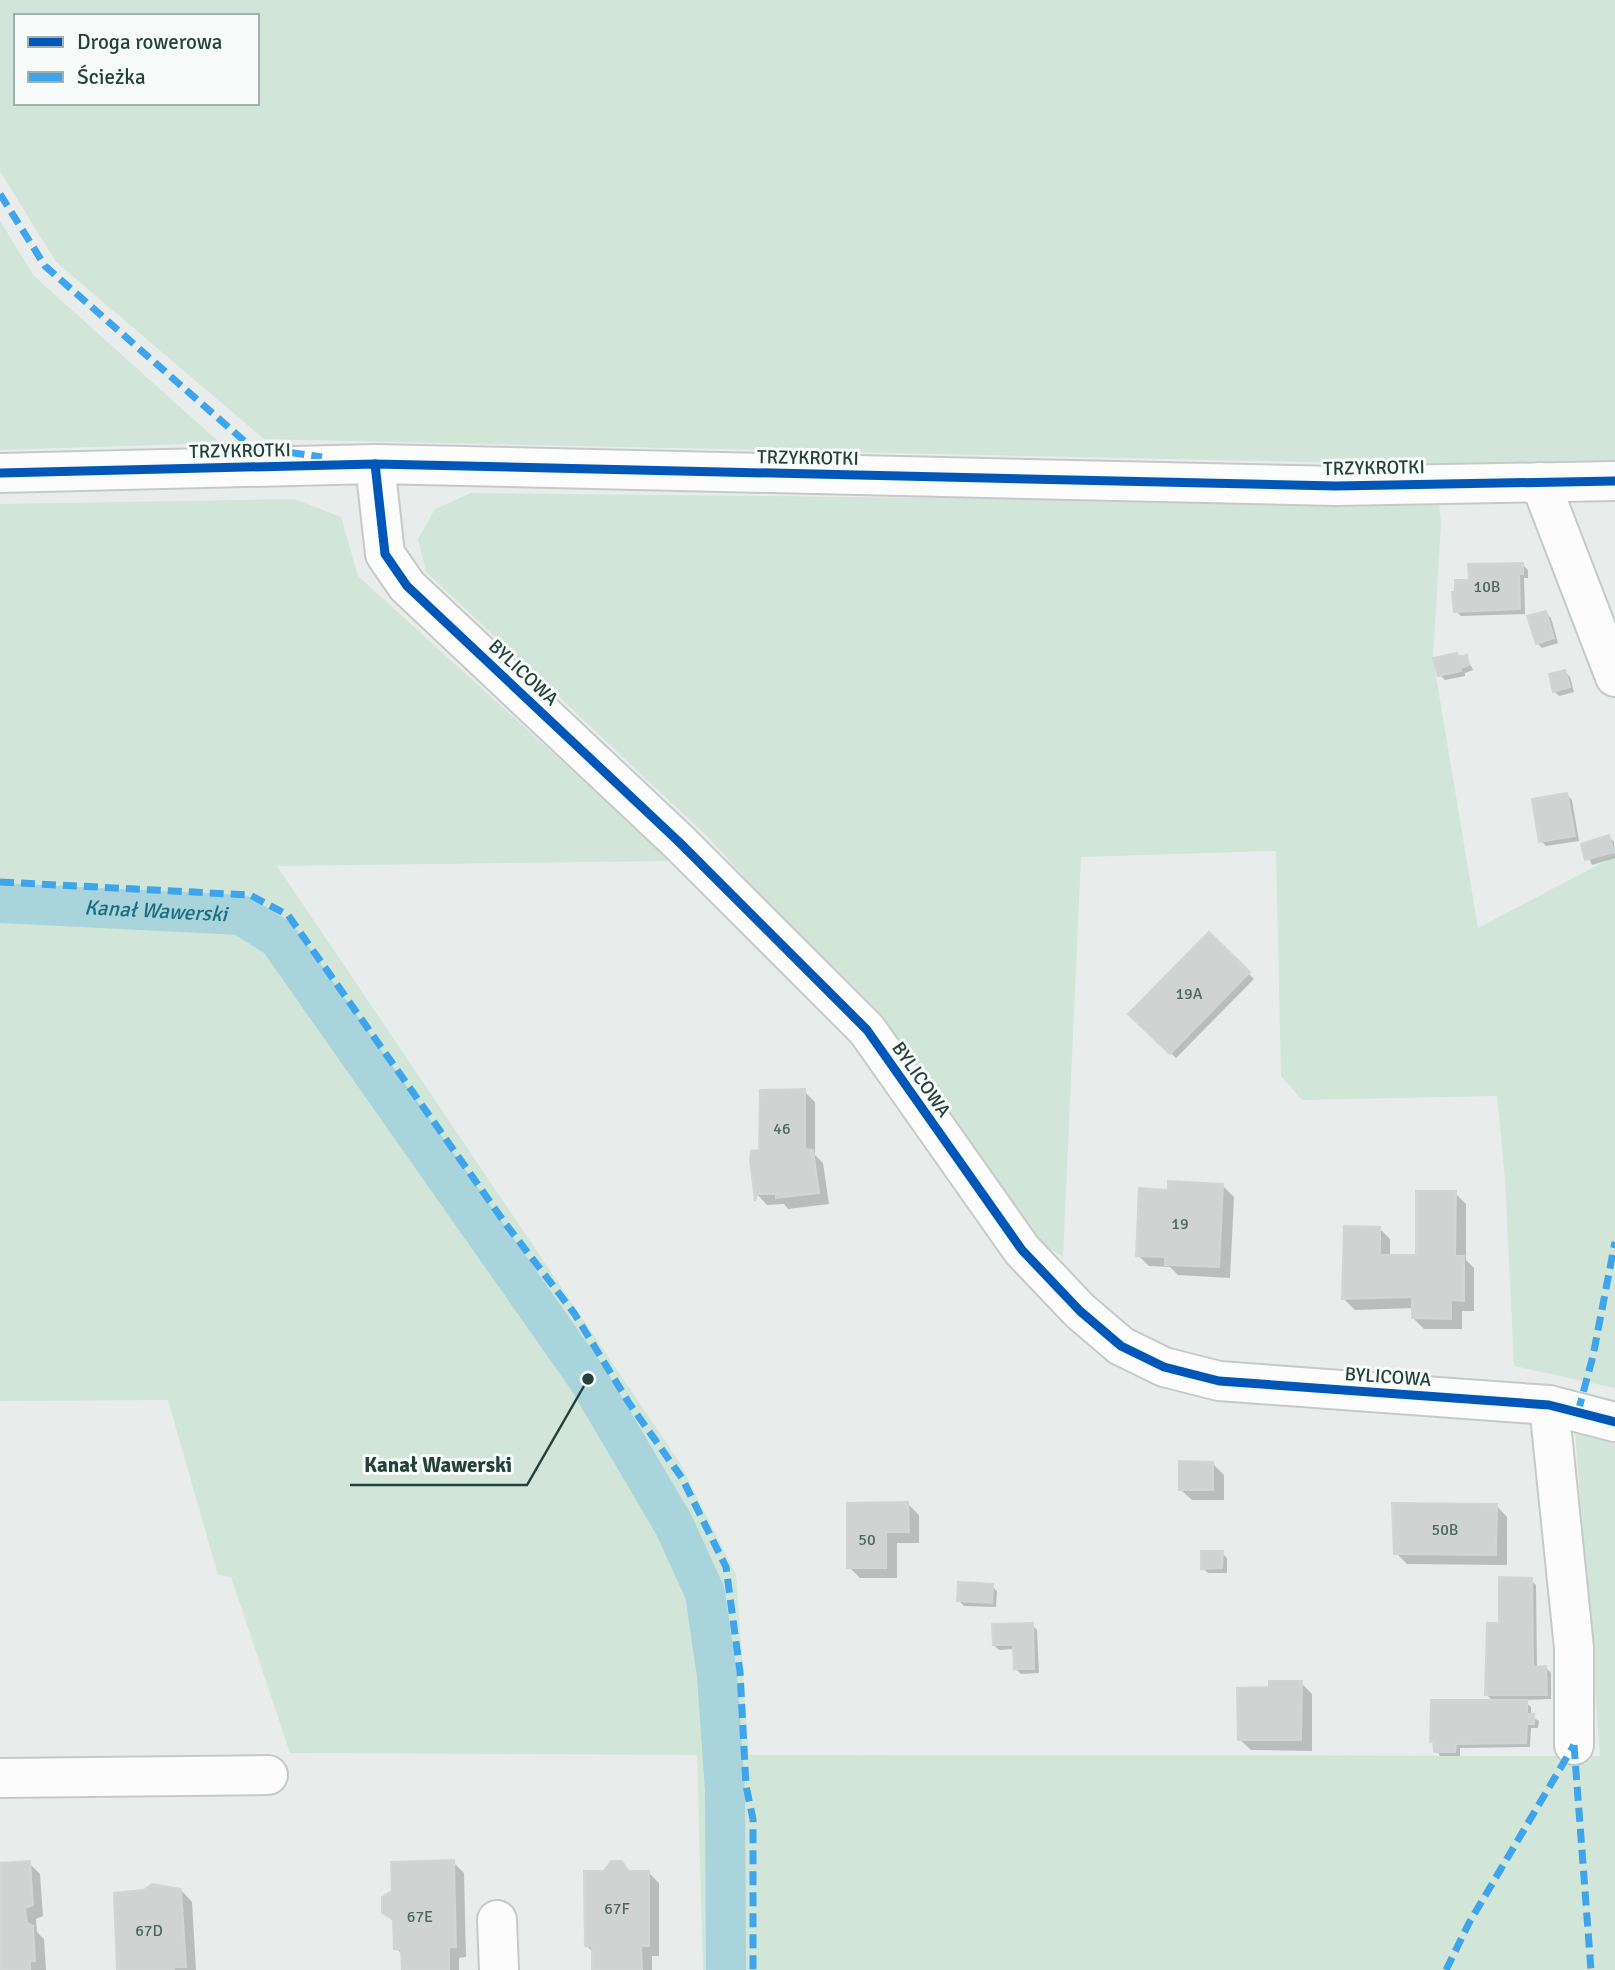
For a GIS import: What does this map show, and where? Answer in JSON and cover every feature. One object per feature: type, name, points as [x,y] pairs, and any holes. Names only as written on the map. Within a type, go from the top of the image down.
[{"type":"street","name":"TRZYKROTKI","points":[[0,473],[375,464],[1336,486],[1615,481]]},
{"type":"street","name":"BYLICOWA","points":[[375,464],[385,554],[407,586],[679,842],[867,1030],[1022,1250],[1080,1311],[1121,1346],[1164,1367],[1219,1381],[1549,1405],[1615,1423]]},
{"type":"street","points":[[1540,482],[1615,677]]},
{"type":"street","points":[[1549,1405],[1573,1648],[1574,1745]]},
{"type":"street","points":[[0,1778],[268,1776]]},
{"type":"street","points":[[497,1920],[499,1970]]},
{"type":"green space","points":[[0,0],[1615,0],[1615,463],[1436,465],[264,439],[56,262],[0,171]]},
{"type":"green space","points":[[0,221],[34,276],[220,443],[0,450]]},
{"type":"green space","points":[[471,493],[1439,503],[1441,524],[1433,658],[1478,928],[1615,856],[1615,1388],[1514,1366],[1505,1179],[1497,1096],[1302,1100],[1281,1076],[1276,851],[1081,857],[1063,1257],[1042,1244],[911,1063],[710,839],[426,572],[418,539],[435,509]]},
{"type":"green space","points":[[294,499],[341,517],[358,576],[672,861],[277,866],[680,1463],[736,1574],[749,1755],[1600,1756],[1575,1431],[1615,1442],[1615,1970],[703,1970],[697,1755],[290,1753],[231,1577],[218,1575],[168,1400],[0,1401],[0,504]]},
{"type":"building","points":[[1523,563],[1523,574],[1519,574],[1520,609],[1454,612],[1452,592],[1455,592],[1455,580],[1469,580],[1468,564]]},
{"type":"building","points":[[1546,611],[1554,638],[1536,644],[1527,616]]},
{"type":"building","points":[[1457,653],[1458,657],[1467,655],[1469,665],[1460,668],[1461,671],[1438,676],[1433,658]]},
{"type":"building","points":[[1565,670],[1570,687],[1553,692],[1549,674]]},
{"type":"building","points":[[1567,793],[1575,836],[1539,842],[1532,799]]},
{"type":"building","points":[[1609,835],[1614,852],[1585,860],[1581,844]]},
{"type":"building","points":[[1209,932],[1250,972],[1170,1054],[1128,1014]]},
{"type":"building","points":[[805,1089],[805,1149],[813,1150],[819,1193],[776,1198],[776,1194],[757,1194],[755,1201],[750,1160],[751,1151],[759,1150],[760,1090]]},
{"type":"building","points":[[1168,1181],[1223,1184],[1219,1267],[1165,1265],[1165,1257],[1136,1256],[1139,1188],[1168,1190]]},
{"type":"building","points":[[1416,1191],[1456,1191],[1455,1256],[1464,1256],[1464,1301],[1451,1300],[1451,1319],[1412,1318],[1412,1297],[1342,1299],[1344,1226],[1380,1227],[1380,1255],[1416,1255]]},
{"type":"building","points":[[1179,1461],[1213,1462],[1213,1490],[1179,1490]]},
{"type":"building","points":[[908,1502],[909,1532],[886,1532],[886,1568],[847,1568],[847,1503]]},
{"type":"building","points":[[1392,1503],[1497,1504],[1496,1555],[1394,1554]]},
{"type":"building","points":[[1201,1551],[1223,1551],[1222,1568],[1201,1569]]},
{"type":"building","points":[[1499,1577],[1532,1578],[1533,1667],[1546,1666],[1547,1695],[1485,1695],[1487,1623],[1499,1623]]},
{"type":"building","points":[[958,1582],[993,1584],[992,1603],[957,1601]]},
{"type":"building","points":[[1033,1623],[1034,1669],[1014,1669],[1013,1645],[993,1645],[992,1624]]},
{"type":"building","points":[[1269,1681],[1302,1681],[1301,1740],[1238,1740],[1237,1688],[1269,1687]]},
{"type":"building","points":[[1431,1700],[1527,1700],[1527,1714],[1534,1714],[1534,1724],[1527,1724],[1526,1743],[1456,1744],[1455,1752],[1434,1752],[1433,1741],[1430,1742]]},
{"type":"building","points":[[454,1860],[456,1947],[449,1947],[449,1970],[402,1970],[401,1949],[394,1949],[393,1919],[382,1913],[382,1897],[392,1891],[391,1862]]},
{"type":"building","points":[[30,1861],[33,1905],[25,1908],[27,1923],[33,1926],[35,1961],[30,1962],[30,1970],[0,1970],[0,1863]]},
{"type":"building","points":[[611,1861],[622,1861],[628,1871],[649,1871],[649,1946],[641,1946],[642,1970],[592,1970],[592,1946],[585,1946],[584,1871],[604,1871]]},
{"type":"building","points":[[152,1884],[181,1889],[186,1967],[173,1967],[174,1970],[117,1970],[114,1893],[144,1890]]},
{"type":"waterway","name":"Kanał Wawerski","points":[[0,903],[241,915],[278,938],[588,1379],[674,1525],[705,1593],[717,1676],[725,1790],[726,1970]]},
{"type":"marked path","points":[[0,194],[45,266],[251,447],[322,457]]},
{"type":"marked path","points":[[0,882],[250,895],[288,915],[505,1223],[574,1313],[629,1403],[682,1478],[726,1567],[740,1672],[746,1786],[753,1819],[753,1970]]},
{"type":"marked path","points":[[1578,1412],[1593,1356],[1615,1242]]},
{"type":"marked path","points":[[1574,1745],[1591,1970]]},
{"type":"marked path","points":[[1446,1970],[1469,1923],[1574,1745]]},
{"type":"cycle path","points":[[375,464],[385,554],[407,586],[679,842],[867,1030],[1022,1250],[1080,1311],[1121,1346],[1164,1367],[1219,1381],[1549,1405],[1615,1422]]},
{"type":"cycle path","points":[[0,473],[375,464],[1336,486],[1615,481]]},
{"type":"place","name":"Kanał Wawerski","points":[[588,1379]]}]
